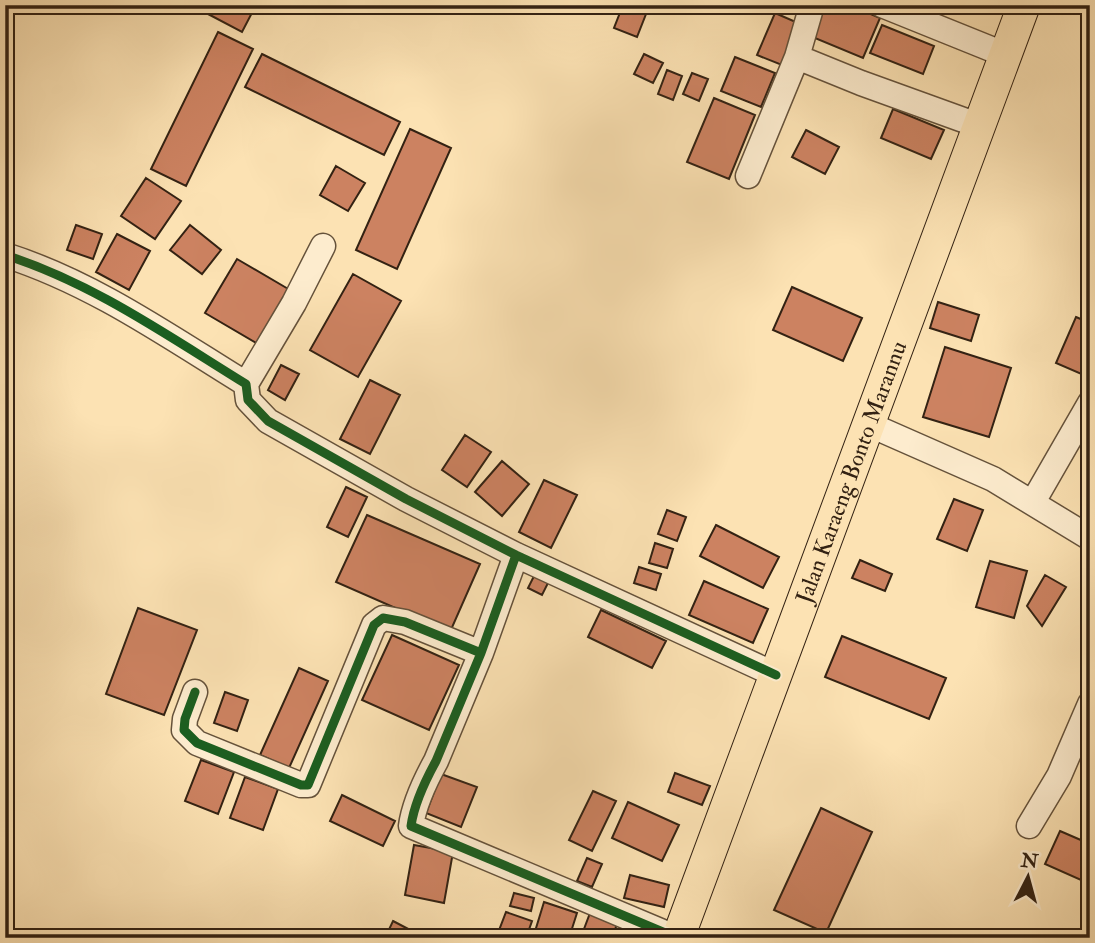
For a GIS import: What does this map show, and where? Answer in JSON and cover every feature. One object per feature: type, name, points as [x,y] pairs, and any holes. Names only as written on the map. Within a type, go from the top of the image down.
[{"type":"main road","name":"Jalan Karaeng Bonto Marannu","points":[[678,938],[1024,5]]},
{"type":"street","points":[[748,176],[797,57],[812,5]]},
{"type":"street","points":[[882,5],[1006,55]]},
{"type":"street","points":[[797,57],[980,126]]},
{"type":"street","points":[[323,246],[294,303],[246,384],[248,400],[256,411],[268,421],[406,499],[516,555],[776,676]]},
{"type":"street","points":[[5,255],[94,291],[246,384]]},
{"type":"street","points":[[1033,502],[1090,403]]},
{"type":"street","points":[[868,424],[993,479],[1090,538]]},
{"type":"street","points":[[516,555],[481,653],[412,816],[411,826],[678,938]]},
{"type":"street","points":[[195,692],[184,730],[197,743],[301,785],[309,785],[377,621],[383,618],[405,622],[481,653]]},
{"type":"street","points":[[1029,826],[1059,776],[1090,704]]},
{"type":"building","points":[[213,5],[256,5],[242,32],[208,14]]},
{"type":"building","points":[[623,5],[646,14],[637,37],[614,28]]},
{"type":"building","points":[[822,5],[850,5],[880,18],[863,58],[810,36]]},
{"type":"building","points":[[775,13],[805,26],[787,67],[757,55]]},
{"type":"building","points":[[882,25],[934,46],[923,74],[870,53]]},
{"type":"building","points":[[218,32],[253,49],[186,186],[151,169]]},
{"type":"building","points":[[262,54],[400,122],[384,155],[245,87]]},
{"type":"building","points":[[644,54],[663,63],[653,83],[634,74]]},
{"type":"building","points":[[735,57],[775,73],[761,107],[721,91]]},
{"type":"building","points":[[667,70],[682,76],[673,100],[658,94]]},
{"type":"building","points":[[692,73],[708,79],[699,101],[683,94]]},
{"type":"building","points":[[714,98],[755,115],[729,179],[687,162]]},
{"type":"building","points":[[893,109],[944,130],[931,159],[881,138]]},
{"type":"building","points":[[410,129],[451,148],[397,269],[356,250]]},
{"type":"building","points":[[806,130],[839,147],[825,174],[792,157]]},
{"type":"building","points":[[336,166],[365,183],[348,211],[320,195]]},
{"type":"building","points":[[146,178],[181,201],[155,239],[121,216]]},
{"type":"building","points":[[76,225],[102,234],[93,259],[67,250]]},
{"type":"building","points":[[190,225],[221,250],[202,274],[170,250]]},
{"type":"building","points":[[117,234],[150,251],[129,290],[96,272]]},
{"type":"building","points":[[237,259],[290,290],[258,344],[205,313]]},
{"type":"building","points":[[353,274],[401,301],[358,377],[310,350]]},
{"type":"building","points":[[792,287],[862,318],[843,361],[773,330]]},
{"type":"building","points":[[938,302],[979,315],[971,341],[930,328]]},
{"type":"building","points":[[1076,317],[1090,323],[1090,366],[1086,376],[1056,363]]},
{"type":"building","points":[[945,347],[1011,368],[989,437],[923,417]]},
{"type":"building","points":[[281,365],[299,374],[285,400],[268,390]]},
{"type":"building","points":[[370,380],[400,395],[370,454],[340,439]]},
{"type":"building","points":[[465,435],[491,452],[467,487],[442,470]]},
{"type":"building","points":[[502,461],[529,484],[502,516],[475,492]]},
{"type":"building","points":[[544,480],[577,495],[551,548],[519,532]]},
{"type":"building","points":[[346,487],[367,497],[348,537],[327,527]]},
{"type":"building","points":[[954,499],[983,510],[967,551],[937,539]]},
{"type":"building","points":[[667,510],[686,517],[677,541],[658,534]]},
{"type":"building","points":[[367,515],[480,564],[450,632],[336,582]]},
{"type":"building","points":[[716,525],[779,557],[763,588],[700,556]]},
{"type":"building","points":[[655,543],[673,549],[667,568],[649,563]]},
{"type":"building","points":[[860,560],[892,574],[885,591],[852,578]]},
{"type":"building","points":[[990,561],[1027,571],[1014,618],[976,607]]},
{"type":"building","points":[[639,567],[661,574],[656,590],[634,583]]},
{"type":"building","points":[[535,574],[549,581],[542,595],[528,588]]},
{"type":"building","points":[[1045,575],[1066,587],[1042,626],[1027,606]]},
{"type":"building","points":[[704,581],[768,609],[753,643],[689,615]]},
{"type":"building","points":[[138,608],[197,630],[164,715],[106,694]]},
{"type":"building","points":[[601,610],[666,641],[652,668],[588,637]]},
{"type":"building","points":[[392,635],[459,665],[429,730],[362,700]]},
{"type":"building","points":[[842,636],[946,678],[929,719],[825,677]]},
{"type":"building","points":[[299,668],[328,681],[289,768],[260,755]]},
{"type":"building","points":[[225,692],[248,700],[237,731],[214,723]]},
{"type":"building","points":[[201,760],[234,772],[218,814],[185,801]]},
{"type":"building","points":[[675,773],[710,786],[702,805],[668,792]]},
{"type":"building","points":[[441,774],[477,787],[461,827],[426,813]]},
{"type":"building","points":[[245,777],[278,789],[263,830],[230,818]]},
{"type":"building","points":[[593,791],[616,801],[592,851],[569,840]]},
{"type":"building","points":[[342,795],[395,821],[383,846],[330,821]]},
{"type":"building","points":[[628,802],[679,825],[662,861],[612,838]]},
{"type":"building","points":[[821,808],[872,832],[826,933],[774,910]]},
{"type":"building","points":[[1060,831],[1090,844],[1090,884],[1045,864]]},
{"type":"building","points":[[414,845],[453,852],[444,903],[405,895]]},
{"type":"building","points":[[587,858],[602,864],[592,887],[577,881]]},
{"type":"building","points":[[630,875],[669,885],[664,907],[624,898]]},
{"type":"building","points":[[514,893],[534,898],[531,911],[510,906]]},
{"type":"building","points":[[544,902],[577,913],[569,938],[533,938]]},
{"type":"building","points":[[506,912],[532,921],[526,938],[510,938],[498,933]]},
{"type":"building","points":[[590,913],[617,924],[612,938],[581,937]]},
{"type":"building","points":[[393,921],[416,933],[414,938],[385,938]]},
{"type":"cycle path","points":[[5,255],[69,280],[159,329],[246,384],[248,400],[268,421],[406,499],[516,555],[776,675]]},
{"type":"cycle path","points":[[195,692],[184,730],[197,743],[301,785],[308,785],[374,625],[383,618],[405,622],[481,653],[516,555]]},
{"type":"cycle path","points":[[481,653],[421,793],[411,826],[677,938]]}]
